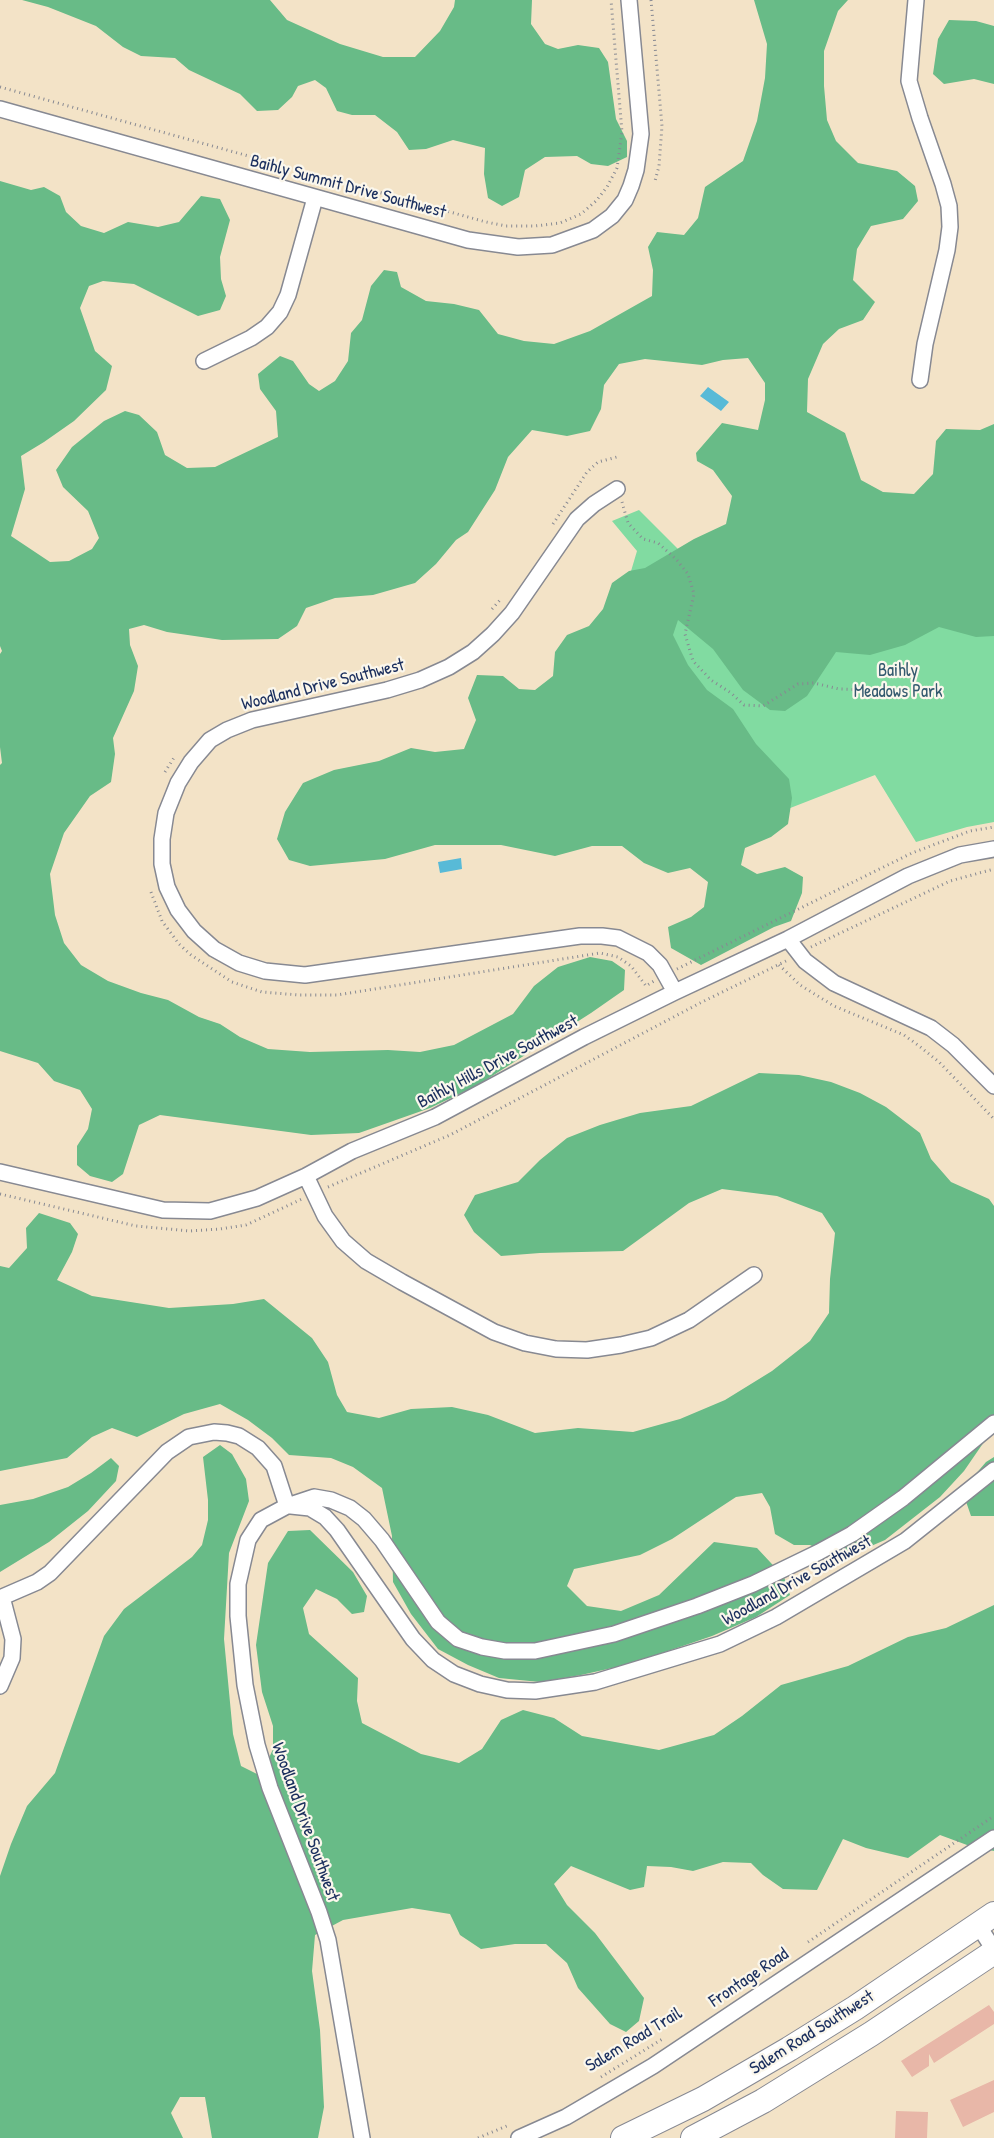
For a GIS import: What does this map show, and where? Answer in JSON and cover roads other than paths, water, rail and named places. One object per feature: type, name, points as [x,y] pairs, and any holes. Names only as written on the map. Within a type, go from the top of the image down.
[{"type":"main road","name":"Salem Road Southwest","points":[[623,2138],[703,2098],[789,2049],[855,2008],[986,1919]]},
{"type":"main road","name":"Salem Road Southwest","points":[[693,2138],[748,2109],[871,2034],[994,1951]]},
{"type":"street","name":"Baihly Summit Drive Southwest","points":[[0,109],[486,244],[518,247],[552,245],[593,230],[612,216],[625,200],[632,186],[640,148],[640,134],[630,0]]},
{"type":"street","points":[[916,0],[909,82],[944,184],[949,206],[950,227],[947,250],[929,324],[920,380]]},
{"type":"street","points":[[204,361],[251,338],[267,327],[280,312],[288,295],[315,198]]},
{"type":"street","name":"Woodland Drive Southwest","points":[[617,489],[594,504],[577,519],[512,613],[493,634],[473,652],[449,667],[420,680],[388,690],[252,720],[227,730],[210,740],[191,762],[178,783],[166,813],[162,839],[162,864],[167,887],[178,910],[194,931],[214,949],[239,964],[265,972],[304,975],[580,936],[602,936],[618,938],[648,953],[660,966],[675,992]]},
{"type":"street","name":"Baihly Hills Drive Southwest","points":[[0,1172],[163,1210],[210,1211],[257,1198],[306,1176],[352,1151],[435,1117],[675,992],[788,939],[916,872],[960,855],[994,849]]},
{"type":"street","points":[[788,939],[805,961],[834,984],[932,1028],[953,1045],[994,1086]]},
{"type":"street","points":[[306,1176],[324,1216],[343,1241],[366,1261],[494,1332],[525,1343],[556,1349],[587,1350],[651,1338],[689,1320],[754,1275]]},
{"type":"street","name":"Woodland Drive Southwest","points":[[362,2138],[328,1940],[319,1912],[270,1788],[257,1745],[240,1649],[238,1584],[248,1540],[261,1520],[286,1506],[314,1497],[331,1500],[350,1508],[364,1519],[382,1540],[438,1622],[458,1639],[482,1647],[505,1651],[535,1651],[614,1634],[696,1606],[753,1584],[819,1552],[852,1534],[902,1498],[994,1423]]},
{"type":"street","points":[[0,1686],[12,1658],[12,1640],[1,1598],[50,1574],[167,1452],[189,1437],[214,1432],[227,1433],[239,1436],[258,1448],[274,1466],[286,1506]]},
{"type":"street","name":"Woodland Drive Southwest","points":[[286,1506],[310,1508],[325,1517],[347,1544],[413,1639],[434,1660],[454,1674],[480,1684],[507,1690],[535,1691],[595,1682],[720,1644],[776,1617],[905,1541],[994,1470]]},
{"type":"street","name":"Frontage Road","points":[[519,2138],[566,2117],[653,2066],[994,1838]]},
{"type":"street","points":[[986,1919],[994,1951]]},
{"type":"water","points":[[708,387],[729,402],[721,411],[700,396]]},
{"type":"water","points":[[461,858],[462,869],[440,873],[438,862]]},
{"type":"park label","name":"Baihly Meadows Park","points":[[898,681]]}]
